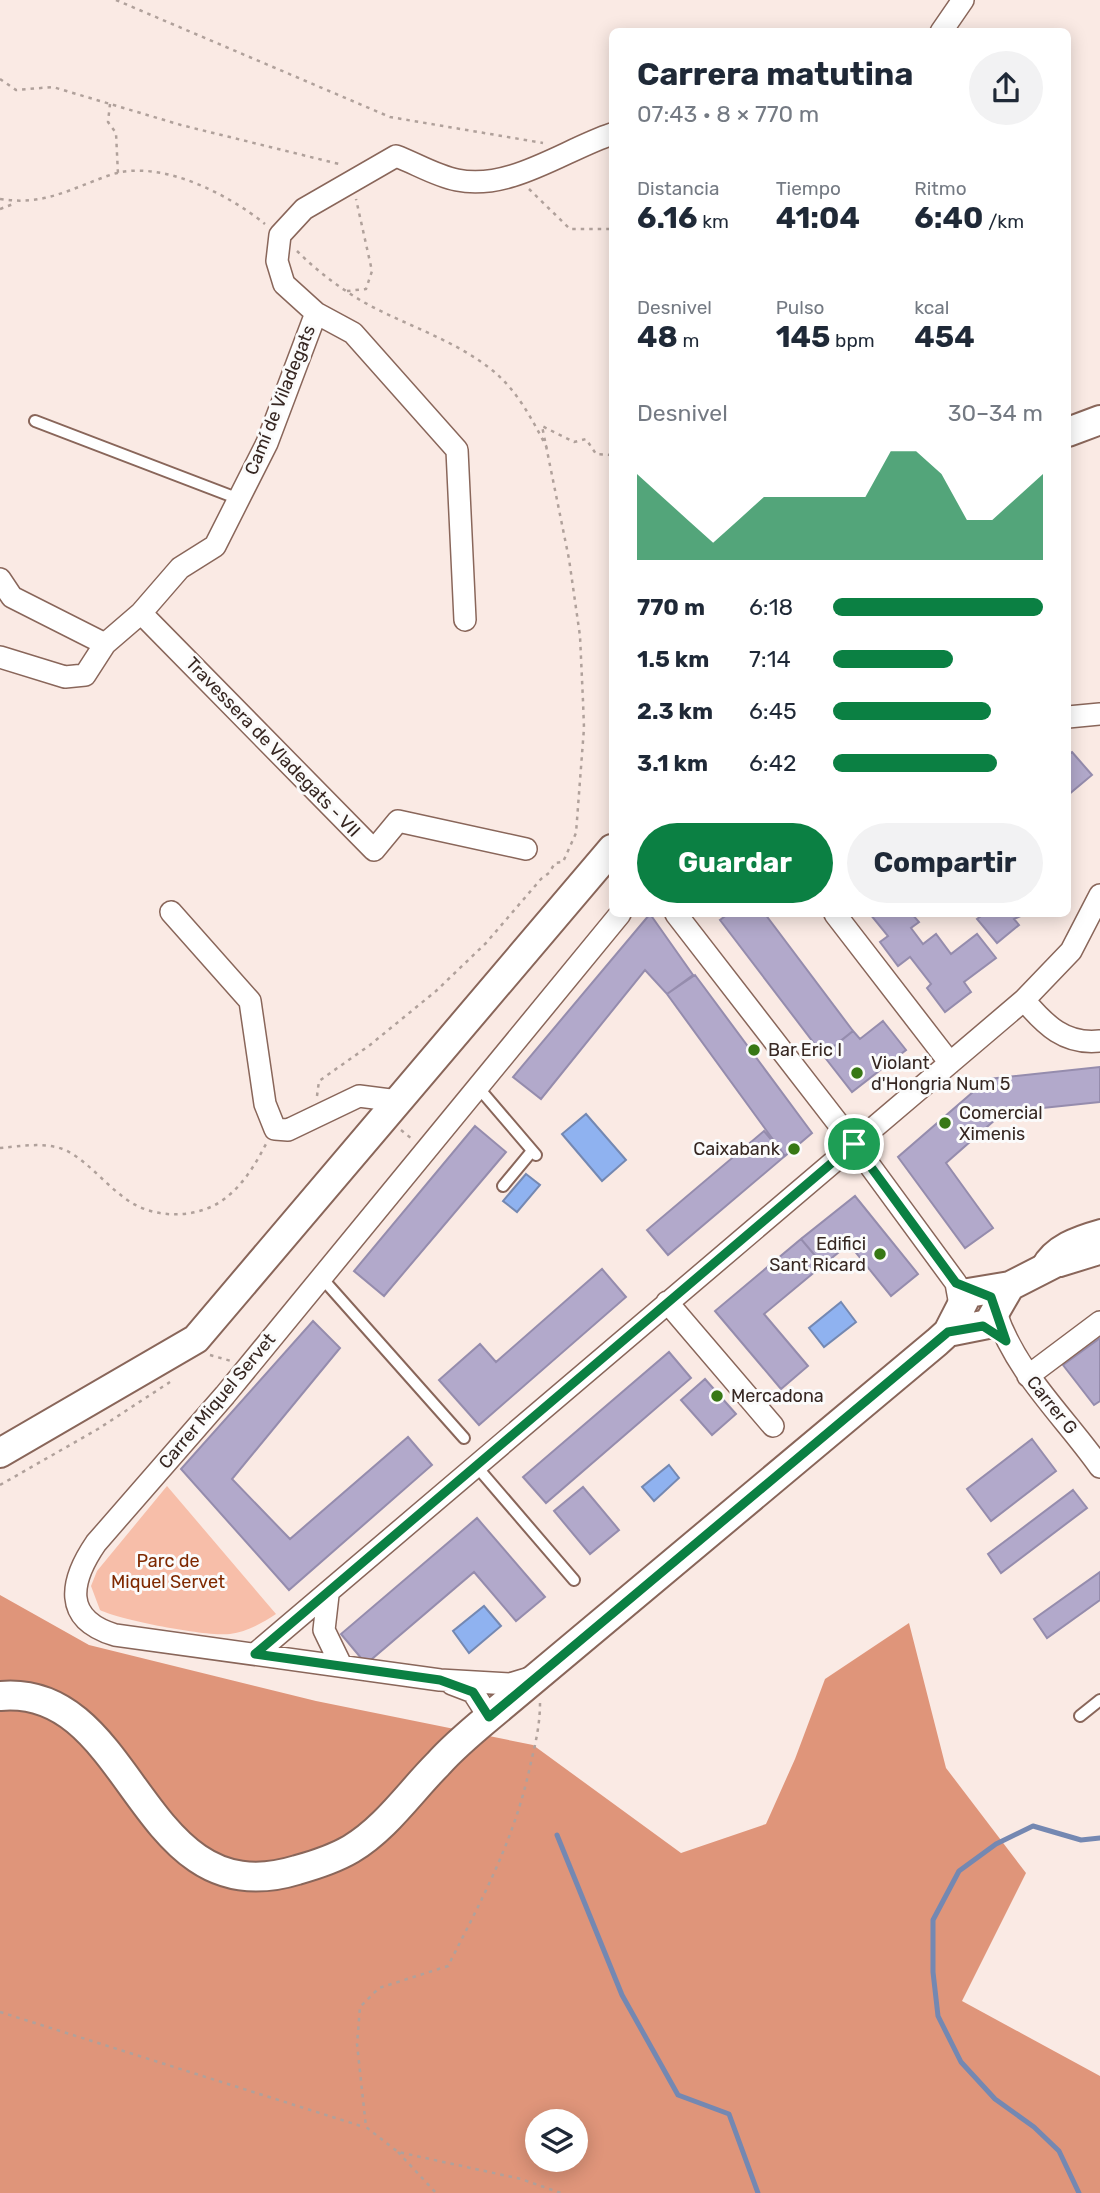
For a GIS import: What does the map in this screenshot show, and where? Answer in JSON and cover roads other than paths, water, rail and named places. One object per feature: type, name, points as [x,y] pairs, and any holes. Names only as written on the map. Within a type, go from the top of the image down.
[{"type":"street","points":[[945,28],[963,0]]},
{"type":"street","name":"Camí de Viladegats","points":[[0,657],[65,677],[85,675],[105,644],[141,613],[180,568],[215,546],[267,443],[316,313],[284,284],[277,261],[280,235],[304,209],[353,178],[396,156],[455,180],[478,182],[514,174],[609,135]]},
{"type":"street","points":[[316,313],[354,333],[457,450],[465,620]]},
{"type":"street","points":[[1071,431],[1100,420]]},
{"type":"street","points":[[0,579],[12,597],[105,644]]},
{"type":"street","name":"Travessera de Vladegats - VII","points":[[141,613],[374,850],[398,821],[526,849]]},
{"type":"street","points":[[1071,717],[1100,714]]},
{"type":"street","points":[[0,1453],[196,1339],[609,853]]},
{"type":"street","points":[[255,1654],[328,1595],[667,1302],[1024,1000],[1071,951],[1100,895]]},
{"type":"street","points":[[171,912],[250,1001],[265,1104],[275,1129],[288,1130],[359,1096],[391,1110]]},
{"type":"street","name":"Carrer Miquel Servet","points":[[539,1675],[510,1684],[440,1680],[98,1630],[78,1607],[74,1594],[80,1566],[96,1544],[247,1368],[618,917]]},
{"type":"street","name":"Carrer G","points":[[678,917],[982,1307],[1028,1376],[1092,1437],[1100,1467]]},
{"type":"street","points":[[837,917],[950,1063]]},
{"type":"street","points":[[1024,1000],[1046,1026],[1058,1033],[1076,1040],[1100,1041]]},
{"type":"street","points":[[0,1696],[28,1697],[67,1713],[97,1743],[163,1827],[190,1856],[222,1872],[256,1877],[311,1866],[362,1841],[439,1762],[489,1717],[982,1307],[1100,1240]]},
{"type":"street","points":[[667,1302],[773,1426]]},
{"type":"street","points":[[1028,1376],[1100,1322]]},
{"type":"street","points":[[328,1595],[324,1630],[341,1665]]},
{"type":"street","name":"Carrer Miquel Servet","points":[[440,1680],[473,1692],[489,1717]]},
{"type":"lane","points":[[35,421],[239,499]]},
{"type":"lane","points":[[477,1086],[534,1153],[503,1186]]},
{"type":"lane","points":[[982,1307],[1044,1250],[1078,1231],[1100,1225]]},
{"type":"lane","points":[[982,1307],[1100,1259]]},
{"type":"lane","points":[[321,1277],[464,1438]]},
{"type":"lane","points":[[477,1467],[574,1580]]},
{"type":"lane","points":[[1080,1716],[1100,1700]]},
{"type":"water","points":[[586,1114],[626,1160],[602,1181],[562,1134]]},
{"type":"water","points":[[526,1174],[540,1185],[517,1212],[503,1201]]},
{"type":"water","points":[[841,1302],[856,1322],[824,1347],[809,1328]]},
{"type":"water","points":[[669,1465],[679,1478],[654,1501],[642,1487]]},
{"type":"water","points":[[484,1606],[501,1626],[469,1653],[453,1631]]},
{"type":"waterway","points":[[1079,2193],[1059,2151],[1034,2127],[995,2099],[961,2062],[938,2016],[933,1972],[933,1920],[959,1871],[996,1844],[1033,1826],[1081,1840],[1100,1838]]},
{"type":"waterway","points":[[557,1835],[622,1995],[678,2095],[729,2114],[758,2193]]},
{"type":"place","name":"Bar Eric I","points":[[754,1050]]},
{"type":"place","name":"Violant d'Hongria Num 5","points":[[857,1073]]},
{"type":"place","name":"Comercial Ximenis","points":[[945,1123]]},
{"type":"place","name":"Caixabank","points":[[794,1149]]},
{"type":"place","name":"Edifici Sant Ricard","points":[[880,1254]]},
{"type":"place","name":"Mercadona","points":[[717,1396]]},
{"type":"park label","name":"Parc de Miquel Servet","points":[[168,1571]]}]
